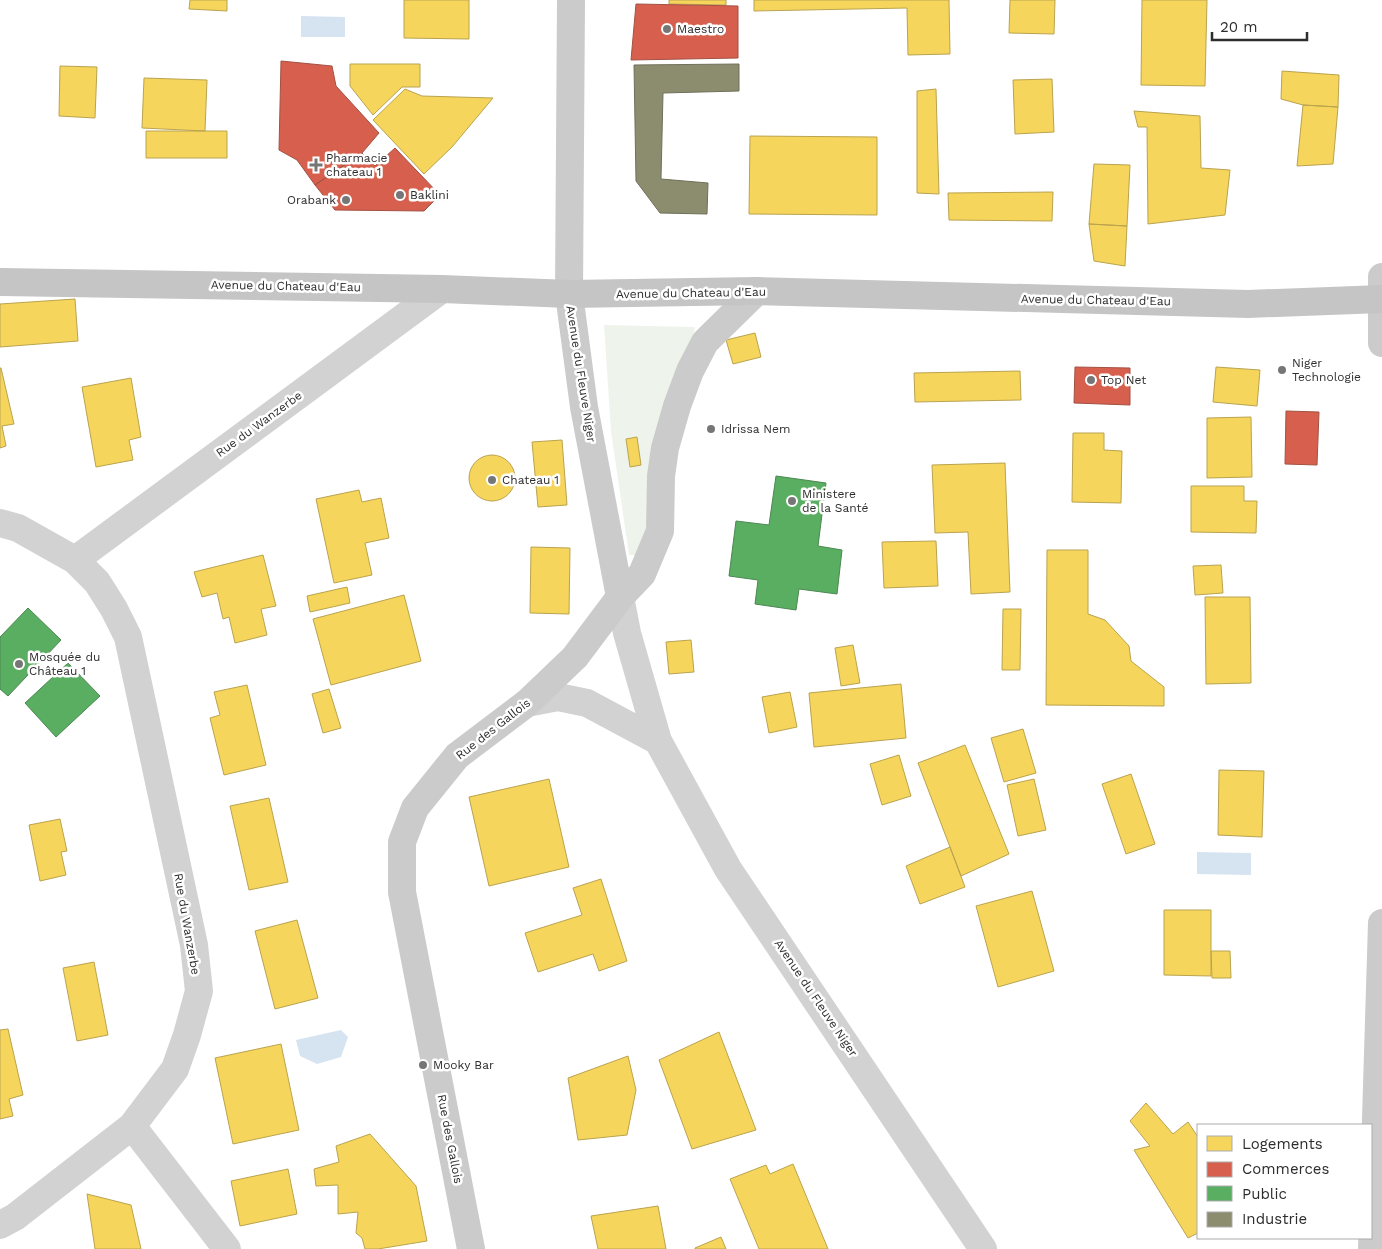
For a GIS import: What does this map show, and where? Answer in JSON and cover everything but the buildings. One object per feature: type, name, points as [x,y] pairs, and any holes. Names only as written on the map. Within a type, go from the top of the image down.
[{"type":"main road","name":"Avenue du Chateau d'Eau","points":[[0,282],[442,289],[569,294],[757,292],[1248,304],[1382,292]]},
{"type":"street","name":"Avenue du Fleuve Niger","points":[[571,0],[569,294],[584,407],[620,598],[627,633],[658,741],[728,869],[983,1249]]},
{"type":"street","name":"Rue du Wanzerbe","points":[[75,560],[442,289]]},
{"type":"street","name":"Rue des Gallois","points":[[471,1249],[402,892],[402,842],[415,808],[457,756],[527,703],[575,657],[620,598],[642,574],[660,531],[661,476],[665,448],[676,406],[705,342],[757,292]]},
{"type":"street","points":[[1382,292],[1382,343]]},
{"type":"street","name":"Rue du Wanzerbe","points":[[0,523],[18,528],[75,560],[97,582],[114,609],[128,637],[194,946],[199,991],[190,1026],[175,1069],[132,1126],[15,1217],[0,1225]]},
{"type":"street","points":[[527,703],[558,697],[587,703],[658,741]]},
{"type":"street","points":[[1372,1249],[1382,923]]},
{"type":"street","points":[[132,1126],[227,1249]]},
{"type":"shaded area","points":[[604,325],[695,327],[643,556],[629,555],[611,431]]},
{"type":"water","points":[[301,16],[345,17],[345,37],[301,37]]},
{"type":"water","points":[[1197,852],[1251,853],[1251,875],[1197,874]]},
{"type":"water","points":[[341,1030],[348,1037],[341,1057],[317,1064],[300,1056],[296,1040]]},
{"type":"place","name":"Maestro","points":[[667,29]]},
{"type":"place","name":"Pharmacie chateau 1","points":[[316,165]]},
{"type":"place","name":"Baklini","points":[[400,195]]},
{"type":"place","name":"Orabank","points":[[346,200]]},
{"type":"place","name":"Niger Technologie","points":[[1282,370]]},
{"type":"place","name":"Top Net","points":[[1091,380]]},
{"type":"place","name":"Idrissa Nem","points":[[711,429]]},
{"type":"place","name":"Chateau 1","points":[[492,480]]},
{"type":"place","name":"Ministere de la Santé","points":[[792,501]]},
{"type":"place","name":"Mosquée du Château 1","points":[[19,664]]},
{"type":"place","name":"Mooky Bar","points":[[423,1065]]}]
